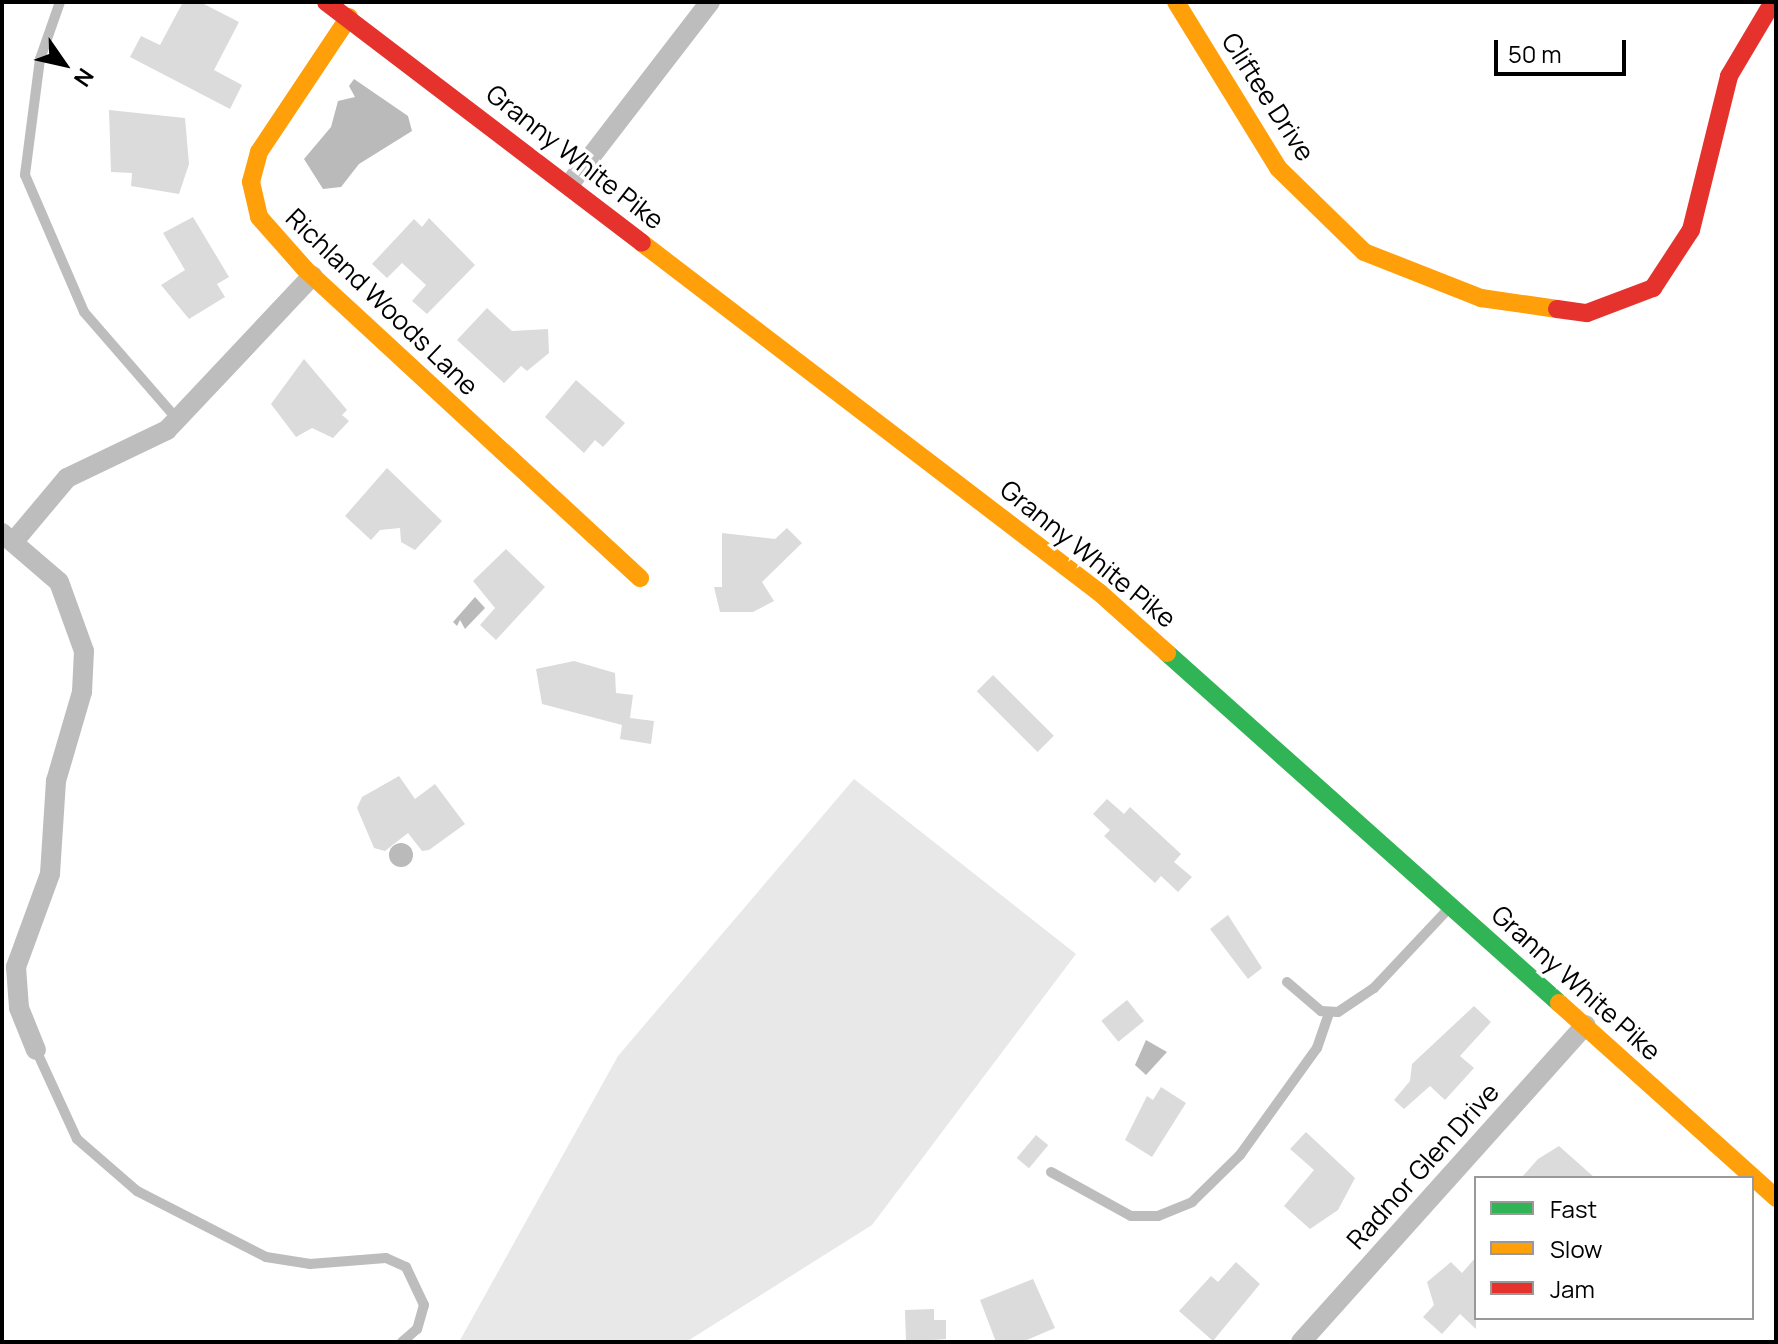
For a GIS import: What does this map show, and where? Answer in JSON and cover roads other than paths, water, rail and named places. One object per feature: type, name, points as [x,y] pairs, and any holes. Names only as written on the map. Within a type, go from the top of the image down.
[{"type":"main road","name":"Granny White Pike","points":[[326,2],[354,10],[569,185],[1100,593],[1752,1176]]},
{"type":"main road","name":"Cliftee Drive","points":[[1176,2],[1278,168],[1364,252],[1481,298],[1587,313],[1653,288],[1691,230],[1729,76],[1773,2]]},
{"type":"main road","name":"Richland Woods Lane","points":[[354,10],[266,140],[252,175],[264,225],[312,276],[640,578]]},
{"type":"main road","name":"Granny White Pike","points":[[1754,1178],[1776,1198]]},
{"type":"street","points":[[569,185],[710,2]]},
{"type":"street","points":[[36,1050],[9,1000],[10,953],[50,874],[56,781],[85,666],[66,592],[9,536],[67,478],[149,443],[178,420],[312,276]]},
{"type":"street","name":"Radnor Glen Drive","points":[[1301,1342],[1585,1025]]},
{"type":"lane","points":[[60,2],[40,59],[25,175],[84,312],[178,420]]},
{"type":"lane","points":[[1051,1172],[1131,1216],[1158,1216],[1192,1202],[1240,1155],[1317,1048],[1329,1013],[1374,988],[1451,905]]},
{"type":"lane","points":[[1287,982],[1329,1013]]},
{"type":"lane","points":[[36,1050],[77,1139],[137,1191],[266,1257],[310,1264],[380,1258],[406,1267],[424,1305],[417,1329],[402,1342]]}]
